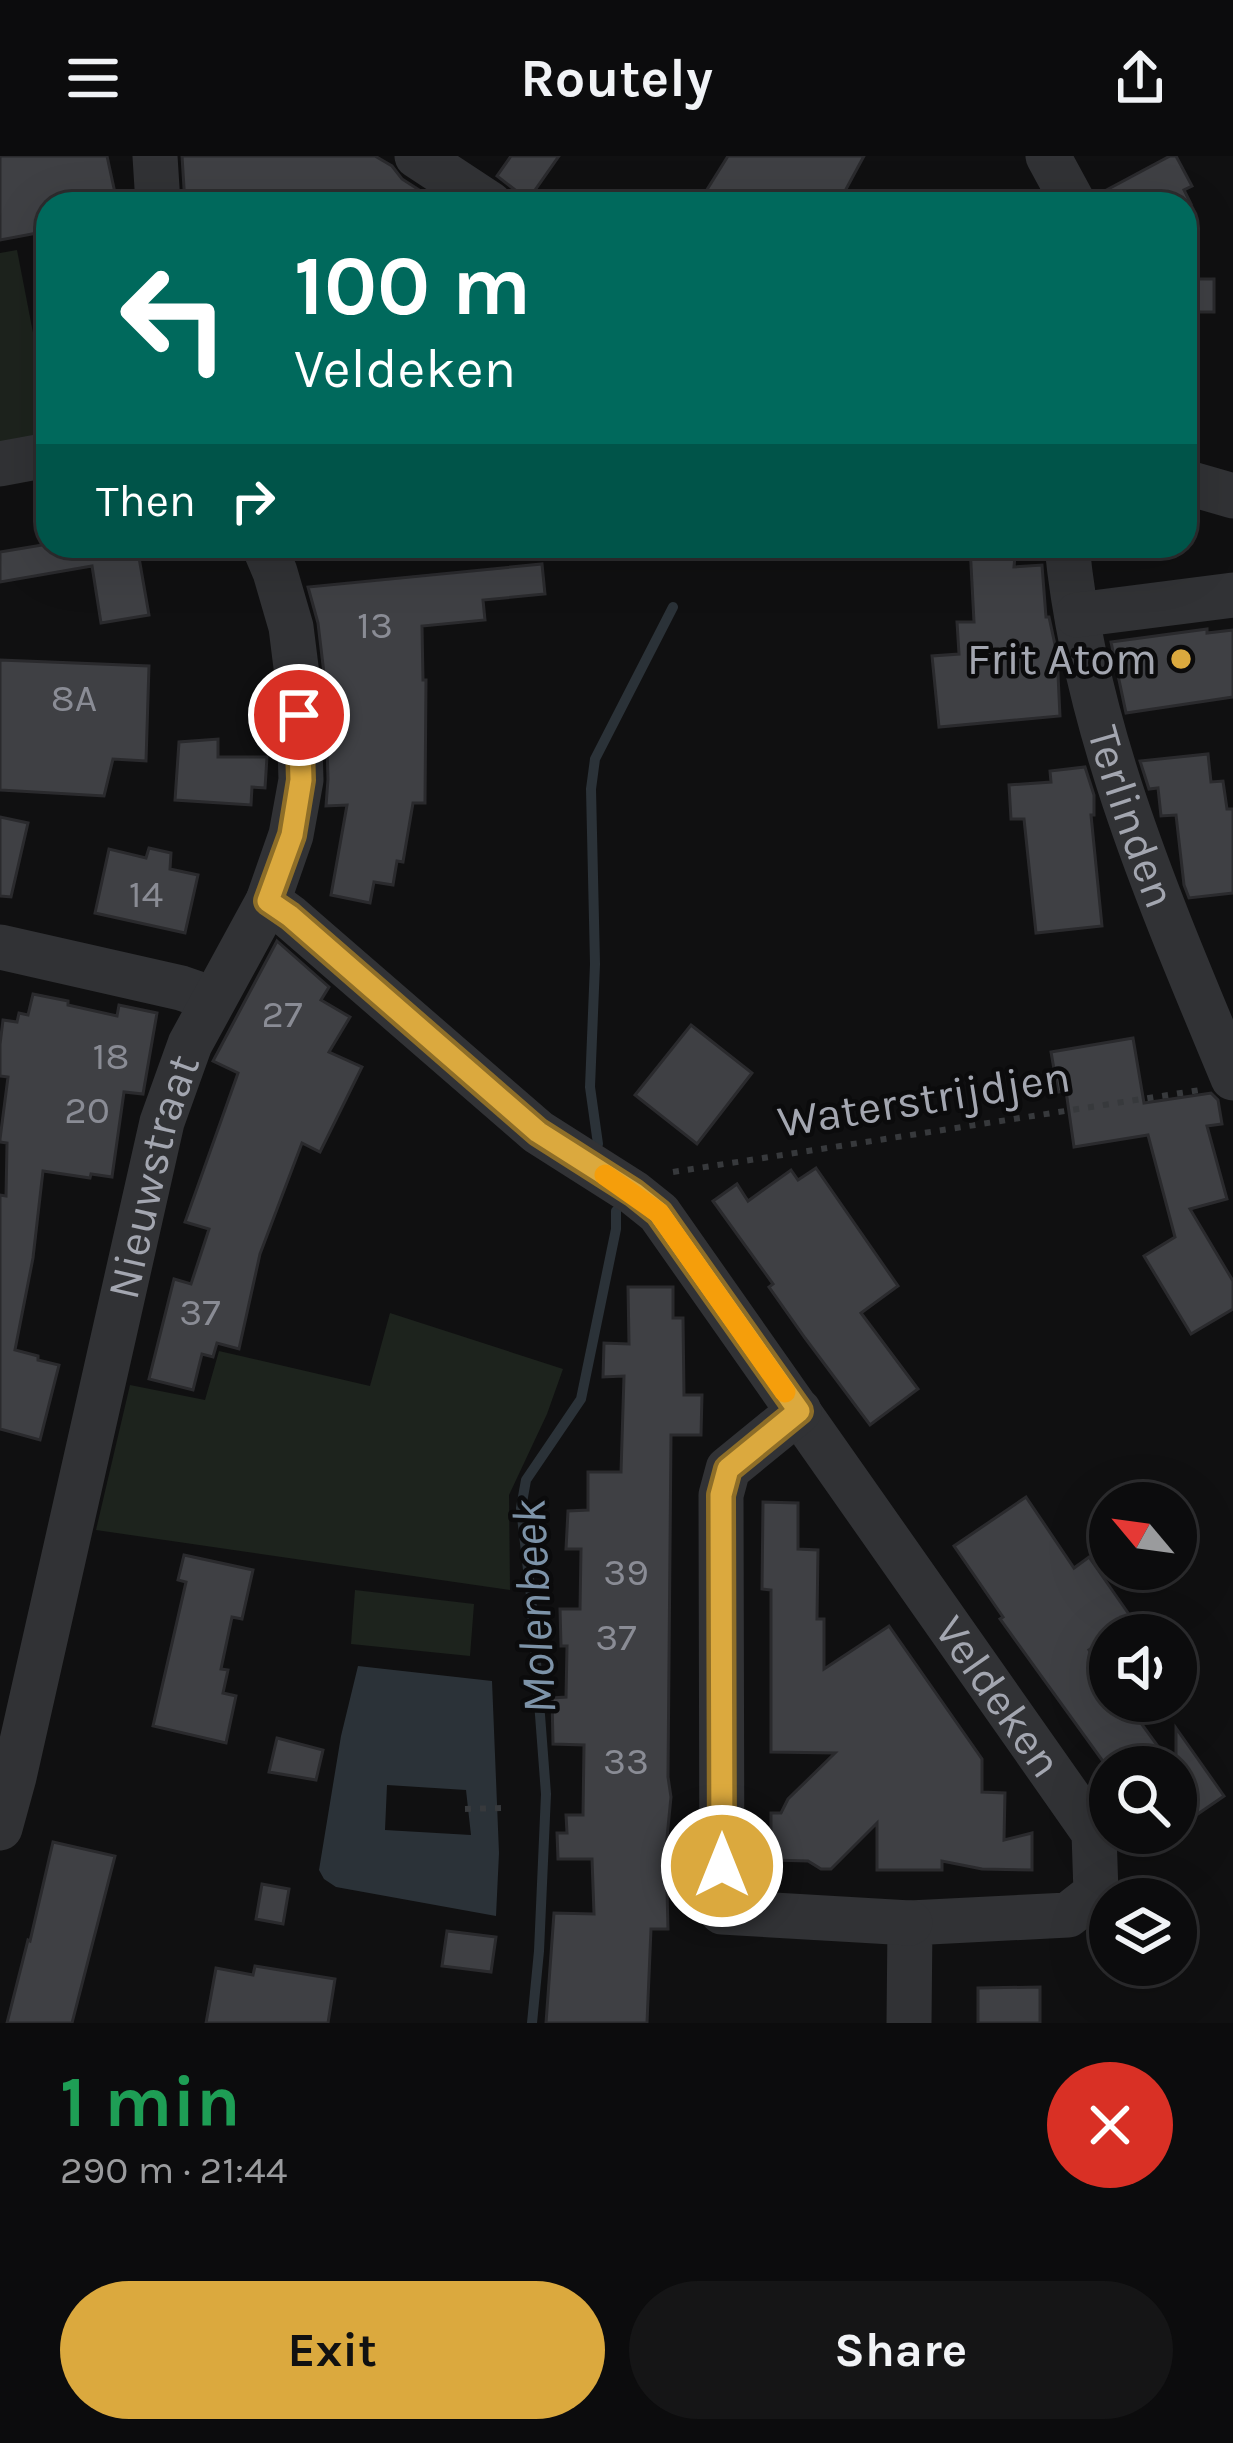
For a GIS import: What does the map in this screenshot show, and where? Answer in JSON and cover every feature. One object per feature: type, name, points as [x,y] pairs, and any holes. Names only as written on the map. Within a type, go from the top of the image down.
[{"type":"street","points":[[155,156],[157,192]]},
{"type":"street","points":[[417,156],[472,192]]},
{"type":"street","points":[[1048,156],[1067,192]]},
{"type":"street","points":[[0,464],[36,457]]},
{"type":"street","points":[[1197,486],[1233,496]]},
{"type":"street","name":"Nieuwstraat","points":[[0,1828],[162,1121],[190,1044],[268,901],[292,835],[301,780],[298,682],[291,627],[269,558]]},
{"type":"street","name":"Terlinden","points":[[1069,558],[1093,694],[1130,818],[1221,1083]]},
{"type":"street","points":[[1077,615],[1233,595]]},
{"type":"street","name":"Veldeken","points":[[268,901],[538,1132],[659,1213],[799,1411],[1094,1833],[1096,1893],[1068,1915],[910,1923],[722,1912],[721,1495],[728,1469],[799,1411]]},
{"type":"street","points":[[0,947],[213,999]]},
{"type":"street","points":[[909,2023],[910,1923]]},
{"type":"path","name":"Waterstrijdjen","points":[[634,1193],[647,1176],[1221,1083]]},
{"type":"path","points":[[465,1809],[504,1808]]},
{"type":"shaded area","points":[[17,250],[36,348],[36,444],[0,451],[0,253]]},
{"type":"shaded area","points":[[390,1313],[563,1369],[509,1495],[510,1590],[96,1530],[130,1385],[205,1400],[219,1351],[370,1386]]},
{"type":"shaded area","points":[[355,1590],[474,1604],[470,1656],[351,1644]]},
{"type":"shaded area","points":[[358,1666],[492,1681],[499,1853],[496,1916],[336,1887],[324,1879],[319,1870]],"holes":[[[387,1785],[466,1790],[471,1835],[385,1830]]]},
{"type":"building","points":[[0,156],[107,156],[115,192],[36,192],[36,233],[0,240]]},
{"type":"building","points":[[182,156],[375,156],[422,192],[184,192]]},
{"type":"building","points":[[511,156],[559,156],[534,192],[518,192],[497,176]]},
{"type":"building","points":[[728,156],[864,156],[844,192],[706,192]]},
{"type":"building","points":[[1170,156],[1176,156],[1192,186],[1185,192],[1103,192]]},
{"type":"building","points":[[1197,279],[1214,279],[1214,312],[1197,312]]},
{"type":"building","points":[[36,546],[36,558],[139,558],[149,615],[101,623],[92,566],[0,582],[0,552]]},
{"type":"building","points":[[971,558],[1015,558],[1014,567],[1042,565],[1046,617],[1057,654],[1060,716],[939,727],[932,656],[959,654],[957,622],[974,622]]},
{"type":"building","points":[[542,564],[545,594],[483,600],[485,620],[422,626],[425,803],[413,803],[403,862],[397,861],[393,885],[374,882],[370,903],[331,895],[347,805],[326,806],[325,682],[308,587]]},
{"type":"building","points":[[1207,629],[1207,633],[1233,630],[1233,697],[1126,713],[1111,642]]},
{"type":"building","points":[[0,660],[149,666],[146,761],[113,759],[104,796],[0,790]]},
{"type":"building","points":[[218,739],[218,757],[267,757],[265,788],[252,787],[251,805],[175,800],[179,742]]},
{"type":"building","points":[[1208,754],[1211,782],[1223,781],[1227,809],[1233,809],[1233,893],[1189,898],[1176,815],[1161,816],[1158,788],[1149,789],[1140,761]]},
{"type":"building","points":[[1085,767],[1094,795],[1091,815],[1102,926],[1036,933],[1024,819],[1011,819],[1009,785],[1051,782],[1050,771]]},
{"type":"building","points":[[0,817],[28,823],[11,897],[0,896]]},
{"type":"building","points":[[149,848],[171,853],[170,869],[198,875],[185,933],[95,913],[109,849],[146,858]]},
{"type":"building","points":[[277,941],[329,987],[321,1000],[350,1017],[329,1052],[362,1067],[320,1152],[302,1143],[260,1254],[239,1349],[217,1343],[213,1357],[202,1354],[193,1390],[149,1379],[174,1279],[191,1284],[209,1229],[185,1222],[238,1073],[213,1061]]},
{"type":"building","points":[[33,994],[117,1016],[119,1005],[157,1013],[143,1094],[124,1092],[112,1177],[43,1171],[15,1350],[59,1365],[40,1440],[0,1429],[0,1195],[6,1196],[7,1143],[0,1139],[8,1077],[0,1076],[0,1044],[3,1020],[17,1022],[19,1013],[28,1015]]},
{"type":"building","points":[[691,1025],[752,1073],[697,1144],[635,1095]]},
{"type":"building","points":[[1133,1038],[1144,1103],[1211,1093],[1218,1100],[1222,1124],[1207,1126],[1227,1199],[1190,1209],[1233,1281],[1233,1309],[1191,1334],[1144,1256],[1175,1237],[1148,1135],[1074,1147],[1066,1091],[1058,1092],[1051,1052]]},
{"type":"building","points":[[816,1168],[898,1286],[861,1313],[918,1389],[870,1425],[713,1201],[737,1184],[748,1201],[791,1170],[798,1180]]},
{"type":"building","points":[[628,1287],[673,1287],[673,1318],[683,1318],[684,1395],[702,1395],[701,1435],[671,1435],[668,1929],[651,1929],[647,2023],[546,2023],[554,1913],[594,1914],[592,1859],[558,1859],[557,1833],[567,1833],[566,1815],[583,1815],[584,1745],[553,1744],[552,1698],[566,1697],[567,1646],[561,1646],[560,1609],[580,1609],[581,1549],[566,1549],[568,1511],[588,1510],[588,1472],[621,1472],[624,1376],[603,1377],[604,1343],[629,1344]]},
{"type":"building","points":[[1026,1497],[1074,1568],[1089,1557],[1089,1590],[1112,1590],[1129,1614],[1089,1614],[1089,1722],[1140,1722],[1158,1746],[1092,1746],[954,1546]]},
{"type":"building","points":[[763,1502],[798,1503],[798,1549],[818,1550],[817,1619],[824,1619],[824,1669],[889,1626],[982,1759],[982,1792],[1005,1793],[1004,1840],[1032,1833],[1032,1870],[982,1869],[942,1861],[942,1870],[877,1870],[877,1823],[831,1869],[808,1861],[771,1860],[771,1813],[781,1813],[788,1799],[835,1753],[771,1752],[771,1590],[762,1589]]},
{"type":"building","points":[[184,1555],[253,1570],[242,1619],[232,1617],[221,1669],[228,1670],[223,1693],[236,1696],[226,1743],[153,1726],[186,1582],[178,1580]]},
{"type":"building","points":[[1176,1728],[1189,1746],[1176,1746]]},
{"type":"building","points":[[277,1738],[323,1750],[316,1780],[269,1772]]},
{"type":"building","points":[[1197,1758],[1224,1796],[1197,1815]]},
{"type":"building","points":[[53,1842],[115,1856],[72,2023],[7,2023],[30,1941]]},
{"type":"building","points":[[262,1884],[289,1889],[283,1924],[256,1919]]},
{"type":"building","points":[[447,1931],[496,1937],[491,1972],[442,1966]]},
{"type":"building","points":[[255,1966],[335,1979],[328,2023],[206,2023],[216,1968],[253,1975]]},
{"type":"building","points":[[1040,1987],[1040,2023],[978,2023],[978,1988]]},
{"type":"waterway","name":"Molenbeek","points":[[598,1144],[590,1087],[595,759],[673,607]]},
{"type":"waterway","name":"Molenbeek","points":[[532,2023],[546,1794],[521,1508],[526,1480],[581,1399],[616,1211]]},
{"type":"slow traffic","points":[[605,1175],[659,1213],[785,1392]]},
{"type":"place","name":"Frit Atom","points":[[1181,659]]},
{"type":"route","points":[[299,715],[301,780],[292,835],[268,901],[538,1132],[659,1213],[799,1411],[728,1469],[721,1495],[722,1866]]}]
